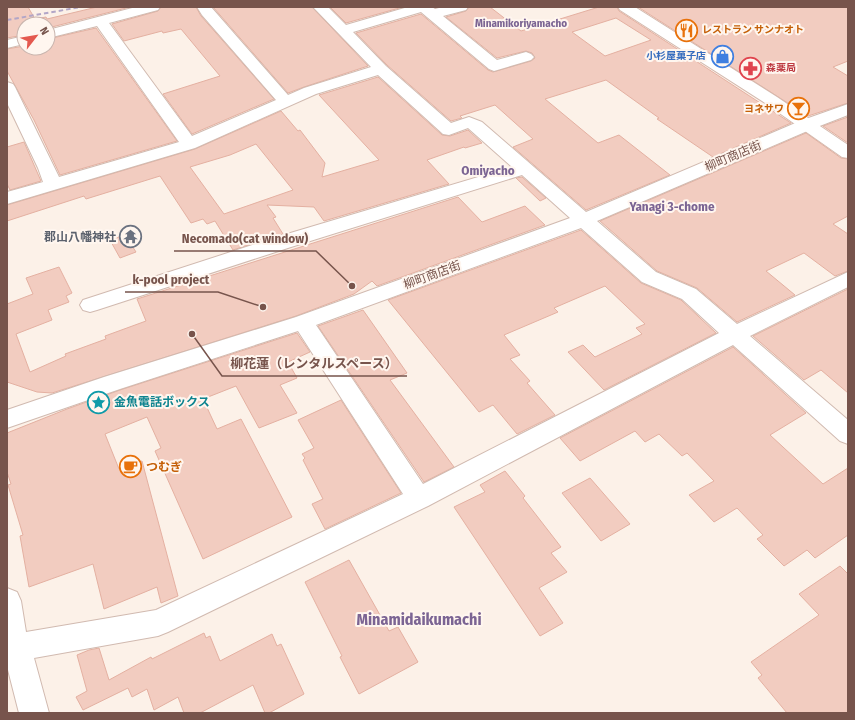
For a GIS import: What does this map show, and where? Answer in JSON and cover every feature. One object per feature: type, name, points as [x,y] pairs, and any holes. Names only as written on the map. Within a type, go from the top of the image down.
[{"type":"street","points":[[56,32],[153,7]]},
{"type":"street","points":[[204,7],[286,102]]},
{"type":"street","points":[[320,7],[381,69],[449,130],[470,122],[648,277],[689,294],[848,434]]},
{"type":"street","points":[[343,30],[426,10],[461,7]]},
{"type":"street","points":[[625,7],[771,100],[848,153]]},
{"type":"street","points":[[426,10],[494,66],[526,57]]},
{"type":"street","points":[[100,20],[189,144]]},
{"type":"street","points":[[7,198],[189,144],[310,90],[381,69]]},
{"type":"street","points":[[7,87],[47,168],[52,185]]},
{"type":"street","name":"柳町商店街","points":[[7,419],[112,382],[303,322],[584,220],[806,125],[848,109]]},
{"type":"street","points":[[90,305],[284,242],[524,169]]},
{"type":"street","points":[[12,637],[158,623],[419,498],[735,334],[848,279]]},
{"type":"street","points":[[303,322],[419,498]]},
{"type":"street","points":[[7,601],[12,637],[34,713]]},
{"type":"building","points":[[7,7],[28,7],[33,16],[16,16],[16,36],[7,38]]},
{"type":"building","points":[[97,7],[130,7],[56,26],[56,17]]},
{"type":"building","points":[[161,7],[196,7],[201,16],[274,99],[192,134],[163,94],[220,76],[181,29],[163,33],[162,31],[124,41],[112,24],[158,11]]},
{"type":"building","points":[[213,7],[312,7],[368,66],[288,93]]},
{"type":"building","points":[[330,7],[403,7],[346,23]]},
{"type":"building","points":[[469,7],[490,7],[521,31],[599,7],[617,7],[619,11],[791,123],[713,157],[657,119],[659,118],[606,80],[545,99],[598,143],[619,135],[670,175],[586,210],[513,147],[533,139],[495,105],[460,116],[462,118],[451,121],[387,65],[356,33],[421,14],[488,70],[493,72],[531,61],[535,58],[532,53],[526,51],[497,58],[446,17],[466,11]],"holes":[[[616,18],[651,40],[605,56],[572,32]]]},
{"type":"building","points":[[638,7],[848,7],[848,61],[833,67],[848,76],[848,103],[808,116]]},
{"type":"building","points":[[96,28],[177,141],[60,175],[34,120],[7,71],[7,49],[16,47],[16,56],[56,56],[56,37]]},
{"type":"building","points":[[378,77],[442,135],[450,136],[468,130],[482,143],[464,147],[427,160],[449,184],[324,221],[314,207],[267,205],[276,217],[273,218],[283,234],[233,250],[215,221],[207,224],[203,219],[191,223],[160,176],[86,199],[84,196],[7,221],[7,205],[195,149],[281,111],[298,131],[300,130],[325,163],[322,177],[379,160],[319,95]],"holes":[[[256,144],[293,190],[224,214],[190,167],[230,155]]]},
{"type":"building","points":[[848,117],[848,143],[823,126]]},
{"type":"building","points":[[806,133],[841,158],[848,159],[848,216],[833,224],[848,234],[848,271],[835,276],[804,253],[766,271],[795,295],[737,322],[697,288],[657,271],[600,221]]},
{"type":"building","points":[[24,142],[41,181],[10,190],[7,184],[7,147]]},
{"type":"building","points":[[522,177],[546,198],[540,201],[516,178]]},
{"type":"building","points":[[458,197],[482,222],[525,206],[545,225],[377,286],[372,281],[354,294],[296,316],[52,393],[37,392],[7,382],[7,304],[33,294],[26,278],[59,267],[72,293],[66,296],[69,302],[48,310],[52,320],[16,334],[30,372],[66,356],[65,354],[106,339],[105,336],[146,321],[137,299]]},
{"type":"building","points":[[581,230],[641,283],[681,300],[716,333],[604,390],[568,352],[583,345],[595,357],[642,334],[636,328],[645,324],[605,286],[554,308],[558,312],[504,335],[520,355],[510,359],[530,381],[527,383],[555,415],[517,434],[493,405],[479,412],[388,300]]},
{"type":"building","points":[[125,235],[136,252],[120,258],[110,240]]},
{"type":"building","points":[[848,289],[848,393],[821,370],[804,380],[753,336]]},
{"type":"building","points":[[363,310],[407,373],[390,380],[454,467],[424,482],[318,326]]},
{"type":"building","points":[[297,333],[310,352],[288,362],[297,378],[280,385],[297,413],[259,428],[236,386],[203,399],[217,429],[241,419],[292,517],[203,559],[155,451],[161,448],[147,417],[105,434],[119,469],[142,461],[178,596],[161,603],[157,587],[104,609],[93,564],[29,587],[20,536],[23,535],[8,485],[11,484],[7,472],[7,433],[120,390]]},
{"type":"building","points":[[733,347],[806,413],[770,435],[823,484],[848,468],[848,535],[815,558],[807,550],[784,566],[757,539],[763,535],[737,508],[714,522],[689,495],[714,481],[687,453],[682,456],[659,434],[645,442],[635,431],[580,461],[560,438]]},
{"type":"building","points":[[341,400],[401,493],[325,529],[312,504],[323,499],[303,460],[305,458],[302,454],[314,448],[298,420]]},
{"type":"building","points":[[505,471],[525,496],[523,498],[561,547],[551,553],[567,572],[539,588],[563,623],[540,636],[454,507],[485,492],[480,485]]},
{"type":"building","points":[[590,478],[630,524],[601,541],[562,493]]},
{"type":"building","points":[[349,560],[389,631],[398,627],[418,662],[359,694],[305,582]]},
{"type":"building","points":[[840,566],[848,574],[848,713],[787,713],[758,678],[762,675],[751,662],[819,615],[799,594]]},
{"type":"building","points":[[204,633],[206,638],[210,636],[220,661],[272,634],[277,646],[281,644],[304,694],[269,713],[265,713],[253,685],[200,713],[184,713],[178,697],[154,710],[147,689],[132,697],[128,688],[83,710],[76,697],[87,691],[77,655],[99,648],[109,680],[151,657],[152,659]]},
{"type":"railway","points":[[7,20],[81,7]]},
{"type":"place","name":"レストラン サンナオト","points":[[687,30]]},
{"type":"place","name":"小杉屋菓子店","points":[[722,56]]},
{"type":"place","name":"森薬局","points":[[750,68]]},
{"type":"place","name":"ヨネサワ","points":[[799,109]]},
{"type":"place","name":"郡山八幡神社","points":[[131,237]]},
{"type":"place","name":"Necomado(cat window)","points":[[352,286]]},
{"type":"place","name":"k-pool project","points":[[263,307]]},
{"type":"place","name":"柳花蓮（レンタルスペース）","points":[[192,334]]},
{"type":"place","name":"金魚電話ボックス","points":[[99,402]]},
{"type":"place","name":"つむぎ","points":[[130,467]]},
{"type":"district","name":"Minamikoriyamacho","points":[[521,23]]},
{"type":"district","name":"Omiyacho","points":[[488,170]]},
{"type":"district","name":"Yanagi 3-chome","points":[[672,206]]},
{"type":"district","name":"Minamidaikumachi","points":[[419,619]]}]
